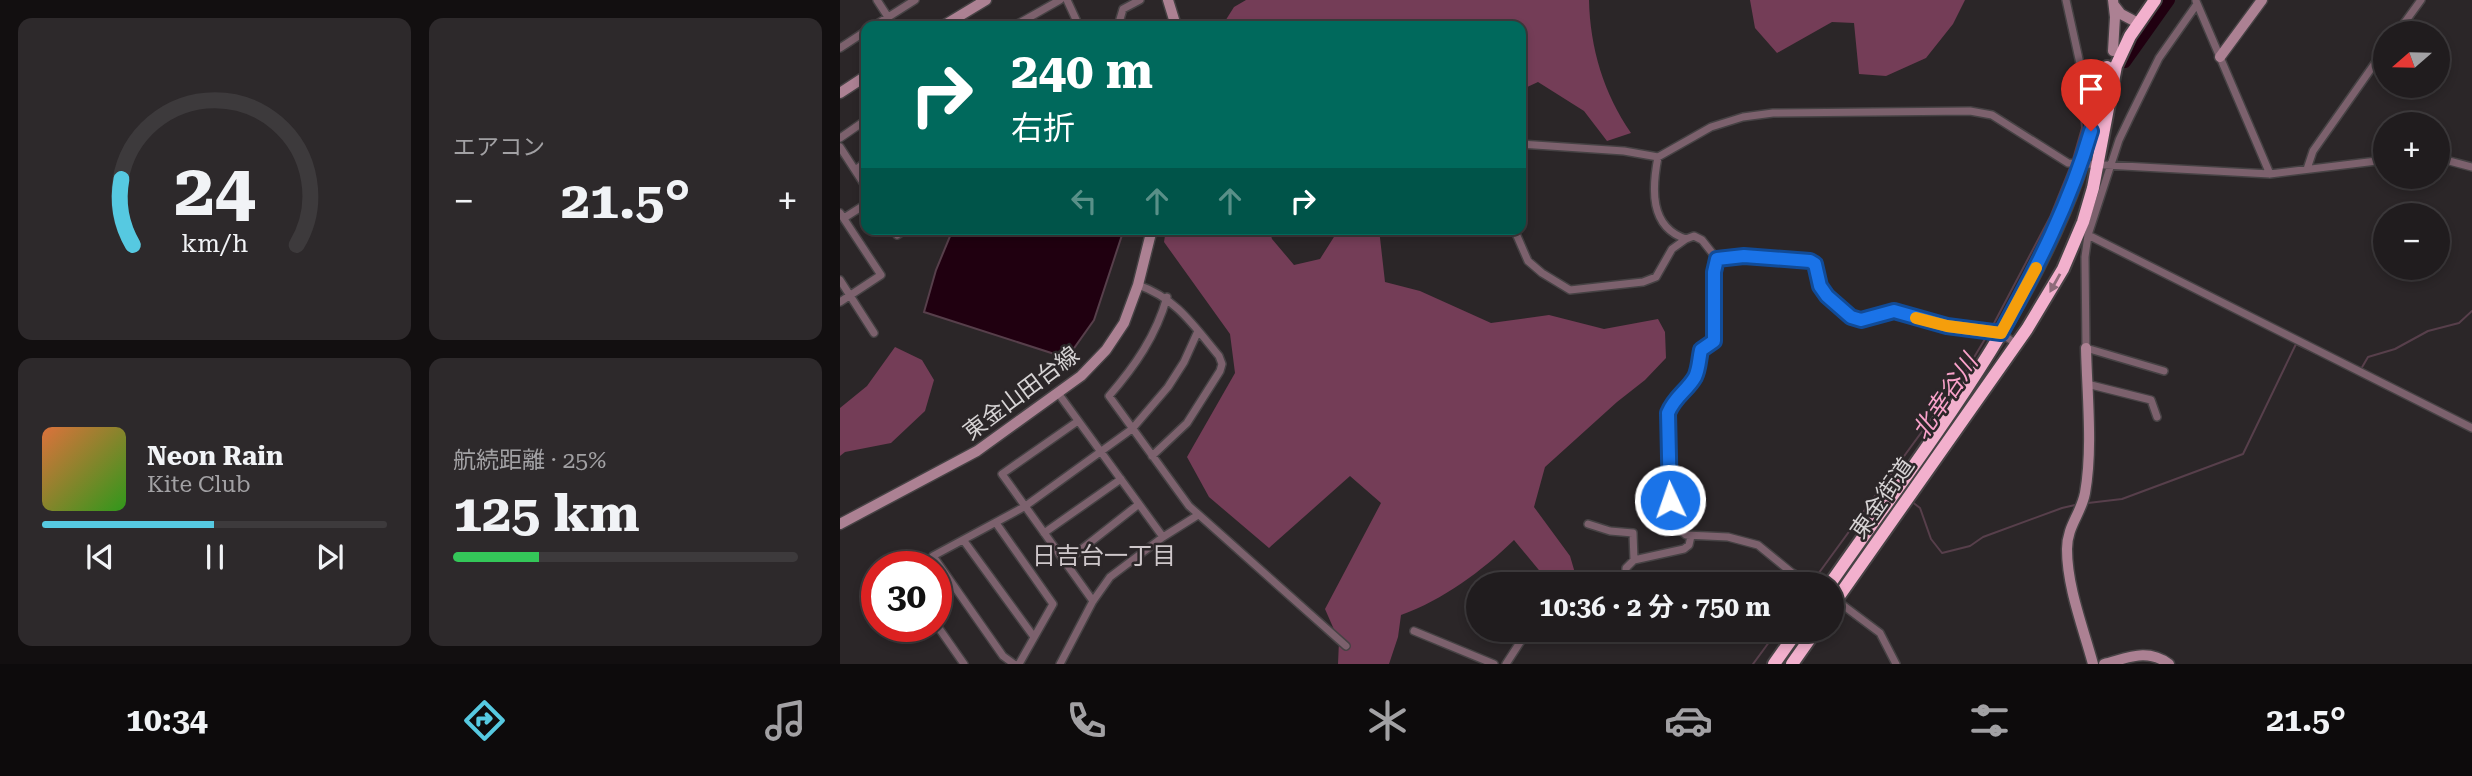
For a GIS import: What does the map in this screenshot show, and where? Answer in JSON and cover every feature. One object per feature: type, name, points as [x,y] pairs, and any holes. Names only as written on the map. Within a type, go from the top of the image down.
[{"type":"highway","name":"東金街道","points":[[1844,587],[2016,344],[2053,287],[2070,253],[2088,206],[2116,66],[2145,0]]},
{"type":"highway","name":"東金街道","points":[[1838,572],[2001,333],[2061,216],[2081,164],[2113,51],[2155,0]]},
{"type":"highway","points":[[1774,664],[1790,642]]},
{"type":"highway","points":[[1792,664],[1808,642]]},
{"type":"street","points":[[877,0],[888,17]]},
{"type":"street","points":[[882,21],[915,0]]},
{"type":"street","points":[[951,21],[986,0]]},
{"type":"street","points":[[1023,21],[1060,0]]},
{"type":"street","points":[[1067,0],[1077,21]]},
{"type":"street","points":[[1119,21],[1126,3],[1140,0]]},
{"type":"street","points":[[1168,0],[1174,21]]},
{"type":"street","points":[[2066,0],[2086,91],[2097,111]]},
{"type":"street","points":[[2220,57],[2262,0]]},
{"type":"street","points":[[2406,21],[2421,0]]},
{"type":"street","points":[[2196,2],[2270,174]]},
{"type":"street","points":[[2093,664],[2070,575],[2067,546],[2070,528],[2085,496],[2088,459],[2085,257],[2088,235],[2119,140],[2159,58],[2196,2]]},
{"type":"street","points":[[2113,3],[2120,14],[2135,22]]},
{"type":"street","points":[[2113,3],[2113,51]]},
{"type":"street","points":[[840,48],[861,34]]},
{"type":"street","points":[[2307,169],[2313,151],[2373,66]]},
{"type":"street","points":[[840,93],[861,79]]},
{"type":"street","points":[[1526,144],[1623,150],[1658,157],[1711,127],[1743,117],[1773,113],[1970,111],[1992,115],[2068,163],[2270,174],[2373,161]]},
{"type":"street","points":[[840,138],[861,123]]},
{"type":"street","points":[[840,147],[861,179]]},
{"type":"street","points":[[1658,157],[1653,198],[1655,207],[1669,232],[1686,239]]},
{"type":"street","points":[[2450,162],[2472,167]]},
{"type":"street","points":[[855,170],[861,166]]},
{"type":"street","points":[[840,302],[881,275],[842,216],[861,206]]},
{"type":"street","name":"東金山田台線","points":[[840,524],[969,456],[1088,370],[1111,344],[1130,310],[1150,235]]},
{"type":"street","points":[[1517,235],[1528,261],[1570,290],[1643,282],[1656,277],[1672,249],[1686,239],[1698,236],[1717,259]]},
{"type":"street","points":[[2088,235],[2472,428]]},
{"type":"street","points":[[2070,253],[2085,257]]},
{"type":"street","points":[[1717,259],[1744,256],[1810,261],[1815,264],[1820,286],[1827,296],[1851,317],[1861,320],[1894,311],[1935,323],[2001,333],[2016,344]]},
{"type":"street","points":[[1717,259],[1714,272],[1714,341],[1701,350],[1693,381],[1673,401],[1668,413],[1670,500],[1680,530],[1686,536],[1728,537],[1758,545],[1791,572]]},
{"type":"street","points":[[840,280],[874,333]]},
{"type":"street","points":[[1138,285],[1167,297],[1219,356],[1222,364],[1187,423],[1152,456]]},
{"type":"street","points":[[1167,297],[1160,321],[1138,362],[1110,397],[1198,515],[1346,646]]},
{"type":"street","points":[[943,551],[1024,507],[1132,429],[1168,387],[1184,362],[1198,331]]},
{"type":"street","points":[[2086,348],[2164,371]]},
{"type":"street","points":[[2087,384],[2151,400],[2157,417]]},
{"type":"street","points":[[1058,393],[1163,537]]},
{"type":"street","points":[[1078,421],[1002,474],[1093,601]]},
{"type":"street","points":[[1044,533],[1121,479]]},
{"type":"street","points":[[1065,563],[1139,504]]},
{"type":"street","points":[[1060,664],[1093,601],[1110,577],[1163,537],[1198,515]]},
{"type":"street","points":[[952,583],[1003,656],[1016,664],[1053,604],[996,523]]},
{"type":"street","points":[[1588,524],[1610,531],[1633,533],[1634,561]]},
{"type":"street","points":[[1626,572],[1626,568],[1634,561],[1684,549],[1689,545],[1691,536]]},
{"type":"street","points":[[964,541],[1034,637]]},
{"type":"street","points":[[1844,608],[1880,633],[1896,664]]},
{"type":"street","points":[[1414,631],[1494,664]]},
{"type":"street","points":[[949,642],[964,664]]},
{"type":"street","points":[[1506,664],[1520,642]]},
{"type":"street","points":[[2104,664],[2146,655],[2160,657],[2169,664]]},
{"type":"shaded area","points":[[1246,0],[1589,0],[1592,36],[1600,70],[1613,103],[1631,133],[1607,141],[1584,111],[1538,82],[1526,88],[1526,21],[1225,21],[1234,7]]},
{"type":"shaded area","points":[[1750,0],[1965,0],[1953,24],[1926,58],[1886,76],[1859,74],[1854,23],[1832,22],[1777,53],[1755,28]]},
{"type":"shaded area","points":[[951,235],[1122,235],[1094,320],[1067,358],[924,312],[936,270]]},
{"type":"shaded area","points":[[1165,235],[1271,235],[1294,265],[1320,259],[1335,235],[1380,235],[1385,282],[1420,291],[1491,323],[1549,315],[1604,329],[1658,319],[1665,332],[1666,358],[1645,380],[1545,467],[1534,507],[1570,556],[1575,572],[1541,572],[1514,540],[1477,572],[1466,572],[1466,580],[1461,584],[1401,615],[1398,637],[1389,664],[1338,664],[1339,641],[1325,609],[1381,503],[1350,476],[1269,548],[1209,497],[1187,457],[1235,373],[1230,334],[1164,242]]},
{"type":"shaded area","points":[[895,347],[922,360],[934,380],[925,411],[891,443],[845,452],[840,456],[840,408],[867,386]]},
{"type":"waterway","name":"北幸谷川","points":[[2125,62],[2169,0]]},
{"type":"waterway","name":"北幸谷川","points":[[2084,72],[2102,67]]},
{"type":"waterway","name":"北幸谷川","points":[[2073,159],[2082,128],[2079,73]]},
{"type":"waterway","name":"北幸谷川","points":[[1991,329],[2050,217],[2071,165]]},
{"type":"waterway","points":[[2361,369],[2368,357],[2395,349],[2428,331],[2459,323],[2472,311]]},
{"type":"waterway","name":"北幸谷川","points":[[1820,572],[1964,374],[1988,334]]},
{"type":"waterway","points":[[2088,503],[2122,499],[2243,454],[2296,344],[2317,354]]},
{"type":"waterway","points":[[1886,481],[1893,487]]},
{"type":"waterway","points":[[1911,501],[1920,508],[1931,539],[1942,553],[1970,546],[1983,537],[2075,505]]},
{"type":"waterway","name":"北幸谷川","points":[[1753,664],[1769,642]]},
{"type":"slow traffic","points":[[1916,318],[1947,326],[2001,333],[2036,268]]},
{"type":"district","name":"日吉台一丁目","points":[[1104,556]]},
{"type":"route","points":[[1670,500],[1668,413],[1673,401],[1693,381],[1701,350],[1714,341],[1714,272],[1717,259],[1744,256],[1810,261],[1815,264],[1820,286],[1827,296],[1851,317],[1861,320],[1894,311],[1947,326],[2001,333],[2061,216],[2091,131]]}]
